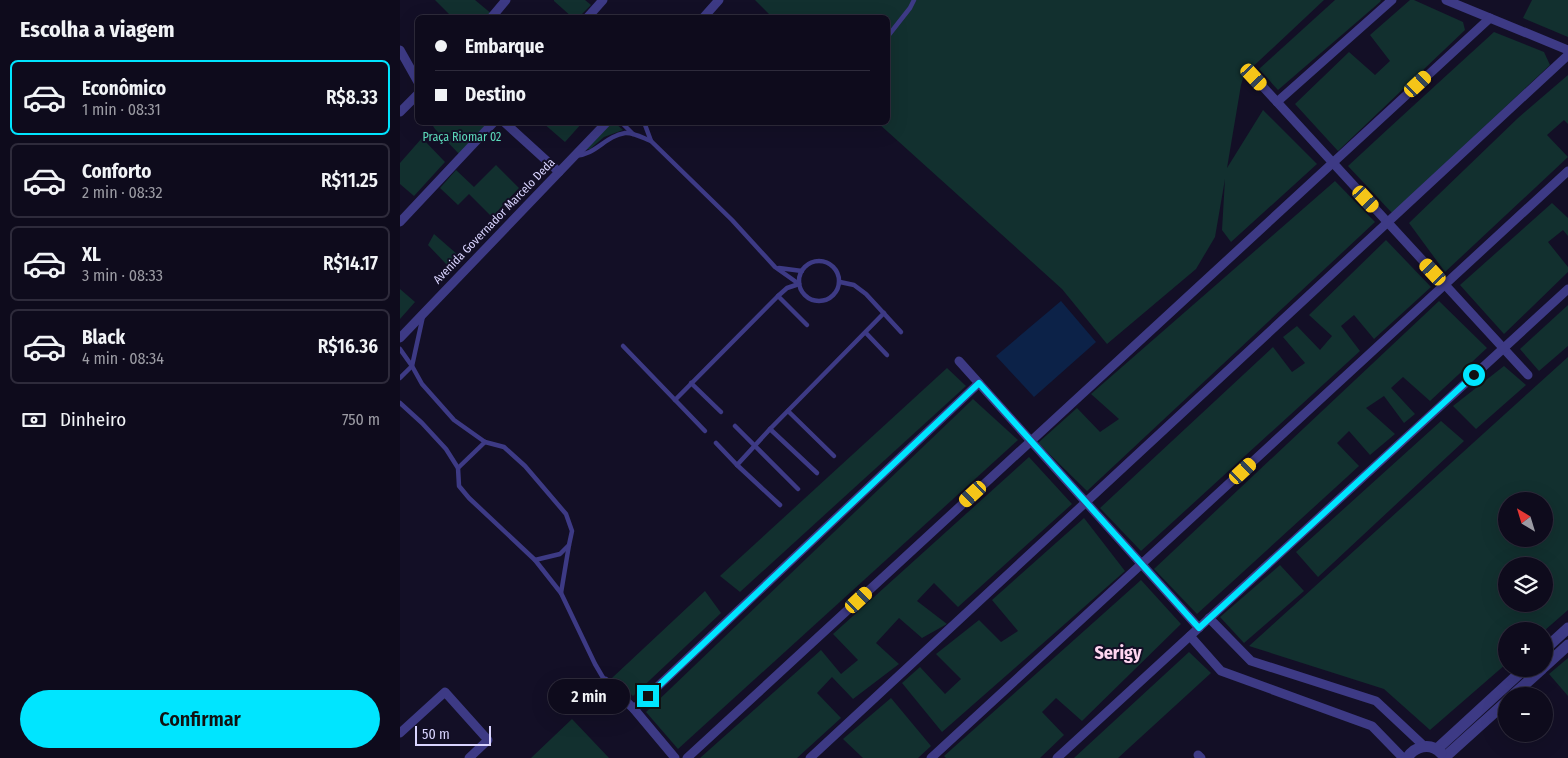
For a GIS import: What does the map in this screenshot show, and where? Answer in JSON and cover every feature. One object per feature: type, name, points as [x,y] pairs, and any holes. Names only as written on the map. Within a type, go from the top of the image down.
[{"type":"street","points":[[494,15],[506,0]]},
{"type":"street","points":[[590,15],[603,0]]},
{"type":"street","points":[[706,15],[719,0]]},
{"type":"street","points":[[1277,102],[1392,0]]},
{"type":"street","points":[[1446,0],[1568,50]]},
{"type":"street","points":[[687,758],[1490,18]]},
{"type":"street","points":[[400,50],[415,77]]},
{"type":"street","points":[[810,758],[1568,55]]},
{"type":"street","points":[[1254,77],[1528,375]]},
{"type":"street","points":[[400,112],[415,97]]},
{"type":"street","points":[[400,222],[491,125]]},
{"type":"street","points":[[507,125],[559,172]]},
{"type":"street","name":"Avenida Governador Marcelo Deda","points":[[400,338],[604,125]]},
{"type":"street","points":[[931,758],[1568,171]]},
{"type":"street","points":[[1057,758],[1568,289]]},
{"type":"street","points":[[959,361],[1199,628]]},
{"type":"street","points":[[634,709],[979,383]]},
{"type":"street","points":[[1209,618],[1251,661],[1376,701],[1424,746],[1442,755]]},
{"type":"street","points":[[1553,642],[1568,628]]},
{"type":"street","points":[[1190,636],[1221,671],[1372,726],[1402,758]]},
{"type":"street","points":[[1553,659],[1568,645]]},
{"type":"street","points":[[1442,755],[1516,677]]},
{"type":"street","points":[[1522,687],[1533,677]]},
{"type":"street","points":[[605,681],[634,709],[676,758]]},
{"type":"street","points":[[400,734],[445,692],[488,740],[470,758]]},
{"type":"street","points":[[1442,755],[1498,709]]},
{"type":"street","points":[[1407,758],[1411,752],[1424,746]]},
{"type":"lane","points":[[890,33],[914,0]]},
{"type":"lane","points":[[624,125],[633,134]]},
{"type":"lane","points":[[645,125],[651,141]]},
{"type":"lane","points":[[574,156],[584,156],[592,152],[604,141],[625,133],[651,141],[732,220],[775,267],[799,284]]},
{"type":"lane","points":[[818,261],[825,262],[836,269],[840,282],[835,294],[824,301],[817,301],[805,296],[801,291],[799,277],[806,266],[818,261]]},
{"type":"lane","points":[[775,267],[802,271]]},
{"type":"lane","points":[[840,282],[854,285],[866,294],[901,332]]},
{"type":"lane","points":[[675,400],[778,296],[787,288],[799,284]]},
{"type":"lane","points":[[778,296],[807,325]]},
{"type":"lane","points":[[400,378],[412,366],[424,312]]},
{"type":"lane","points":[[737,465],[884,314]]},
{"type":"lane","points":[[866,333],[887,355]]},
{"type":"lane","points":[[623,346],[704,431]]},
{"type":"lane","points":[[400,349],[422,384],[454,420],[485,442],[504,447],[525,466],[566,514],[572,531],[561,593]]},
{"type":"lane","points":[[691,384],[721,412]]},
{"type":"lane","points":[[400,403],[446,449],[458,468],[459,486],[468,498],[535,560],[561,593],[605,681]]},
{"type":"lane","points":[[788,411],[834,456]]},
{"type":"lane","points":[[735,426],[798,489]]},
{"type":"lane","points":[[770,429],[817,473]]},
{"type":"lane","points":[[458,468],[485,442]]},
{"type":"lane","points":[[716,443],[780,505]]},
{"type":"lane","points":[[535,560],[560,554],[569,545]]},
{"type":"green space","points":[[435,0],[475,0],[493,15],[450,15]]},
{"type":"green space","points":[[585,0],[591,5],[581,15],[570,15],[554,1]]},
{"type":"green space","points":[[755,0],[1324,0],[1244,75],[1227,168],[1263,110],[1317,164],[1231,242],[1222,230],[1225,179],[1215,237],[1196,269],[1107,344],[1062,289],[880,125],[890,125],[890,15],[770,15]]},
{"type":"green space","points":[[1335,0],[1381,0],[1278,90],[1259,69]]},
{"type":"green space","points":[[1410,0],[1414,0],[1463,22],[1465,30],[1338,151],[1295,104],[1349,52],[1375,75],[1390,61],[1370,35]]},
{"type":"green space","points":[[1532,0],[1568,0],[1568,37],[1523,18]]},
{"type":"green space","points":[[1494,32],[1544,52],[1550,65],[1392,213],[1348,166]]},
{"type":"green space","points":[[1568,75],[1568,124],[1564,120],[1547,135],[1568,157],[1445,272],[1409,223],[1518,118]]},
{"type":"green space","name":"Praça Riomar 02","points":[[432,125],[492,125],[462,157]]},
{"type":"green space","points":[[545,125],[580,125],[565,142]]},
{"type":"green space","points":[[605,125],[617,125],[623,130],[604,137],[590,149],[584,150]]},
{"type":"green space","points":[[422,138],[445,162],[414,196],[400,184],[400,163]]},
{"type":"green space","points":[[496,165],[519,188],[492,217],[469,194],[458,205],[440,188],[456,170],[474,187]]},
{"type":"green space","points":[[1335,181],[1375,222],[1087,491],[1038,443],[1077,408],[1100,432],[1119,419],[1091,394]]},
{"type":"green space","points":[[1552,203],[1568,218],[1568,236],[1563,230],[1548,242],[1568,267],[1568,272],[1504,334],[1460,285]]},
{"type":"green space","points":[[434,234],[458,255],[448,266],[428,245]]},
{"type":"green space","points":[[1386,240],[1431,287],[1374,339],[1354,315],[1341,326],[1360,351],[1141,551],[1100,508],[1273,347],[1292,372],[1305,363],[1283,337],[1297,326],[1320,350],[1332,336],[1309,315]]},
{"type":"green space","points":[[400,289],[415,302],[400,319]]},
{"type":"green space","points":[[1439,301],[1487,348],[1430,401],[1403,377],[1391,388],[1415,414],[1404,423],[1384,396],[1366,408],[1395,434],[1370,455],[1349,431],[1337,443],[1359,466],[1197,614],[1154,569]]},
{"type":"green space","points":[[1568,305],[1568,346],[1539,371],[1520,349]]},
{"type":"green space","points":[[1568,357],[1568,610],[1553,623],[1498,622],[1498,671],[1430,730],[1384,689],[1249,646]]},
{"type":"green space","points":[[1504,366],[1526,385],[1476,429],[1453,406]]},
{"type":"green space","points":[[947,368],[966,386],[740,592],[720,576]]},
{"type":"green space","points":[[973,399],[1018,440],[678,749],[646,712]]},
{"type":"green space","points":[[1441,421],[1464,441],[1318,577],[1296,552]]},
{"type":"green space","points":[[1029,457],[1072,504],[958,607],[934,583],[917,601],[947,624],[922,638],[899,618],[876,643],[899,664],[853,699],[832,677],[817,693],[841,718],[797,758],[700,758],[821,650],[841,674],[858,660],[833,634]]},
{"type":"green space","points":[[1084,518],[1125,571],[942,732],[902,683],[920,667],[945,694],[961,679],[936,654],[979,620],[1001,642],[1018,631],[992,600]]},
{"type":"green space","points":[[1280,565],[1304,591],[1244,643],[1220,617]]},
{"type":"green space","points":[[1141,580],[1181,624],[1082,721],[1056,698],[1042,712],[1064,735],[1040,758],[946,758],[944,756]]},
{"type":"green space","points":[[705,591],[721,613],[633,696],[612,678]]},
{"type":"green space","points":[[1189,652],[1211,673],[1118,758],[1074,758]]},
{"type":"green space","points":[[1568,658],[1568,696],[1552,677],[1553,671]]},
{"type":"green space","points":[[891,698],[931,746],[918,758],[863,758],[843,739]]},
{"type":"green space","points":[[572,719],[609,758],[531,758]]},
{"type":"water","points":[[1061,301],[1096,342],[1034,397],[996,356]]},
{"type":"district","name":"Serigy","points":[[1118,653]]},
{"type":"route","points":[[648,696],[979,383],[1199,628],[1474,375]]}]
